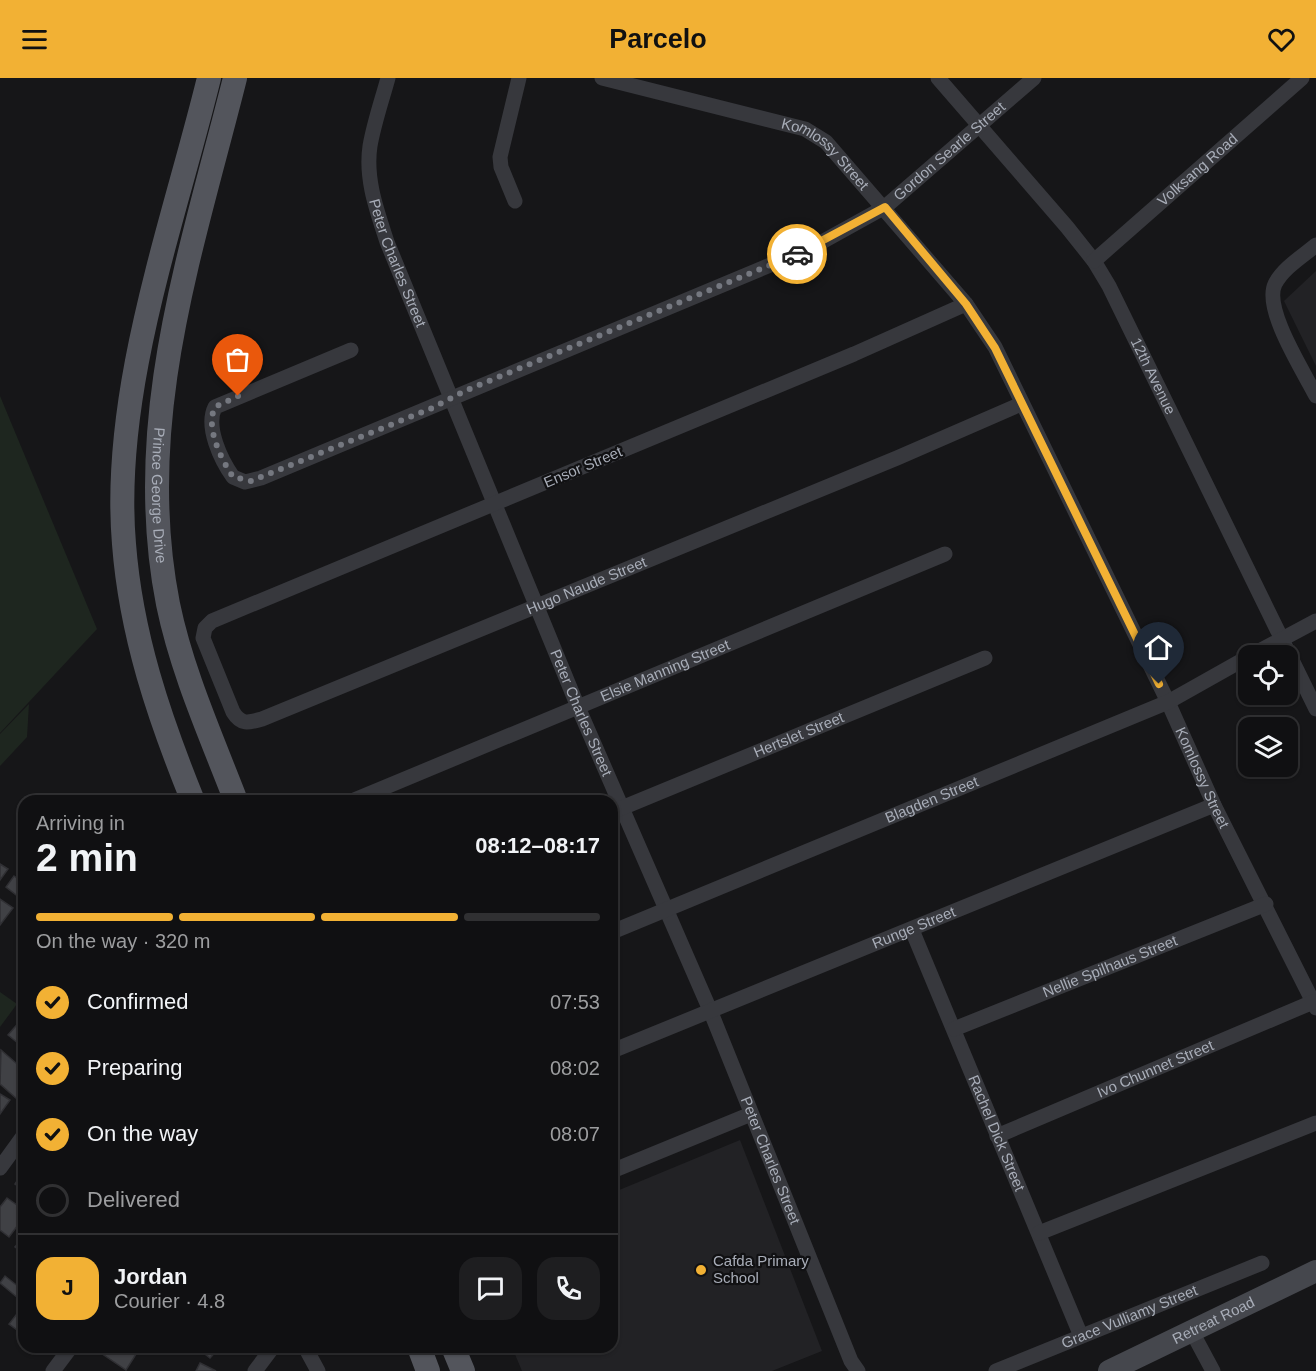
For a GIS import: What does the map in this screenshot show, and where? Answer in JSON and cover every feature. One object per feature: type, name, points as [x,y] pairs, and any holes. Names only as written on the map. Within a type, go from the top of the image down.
[{"type":"main road","name":"Prince George Drive","points":[[191,795],[157,709],[132,611],[124,543],[123,482],[131,402],[140,350],[209,78]]},
{"type":"main road","name":"Prince George Drive","points":[[234,795],[189,679],[175,635],[159,542],[155,485],[159,407],[167,355],[235,78]]},
{"type":"main road","name":"Retreat Road","points":[[1109,1371],[1316,1271]]},
{"type":"main road","points":[[421,1353],[429,1371]]},
{"type":"main road","points":[[456,1353],[463,1371]]},
{"type":"street","name":"Peter Charles Street","points":[[388,78],[370,146],[370,180],[376,208],[612,795]]},
{"type":"street","points":[[515,201],[501,167],[500,157],[519,78]]},
{"type":"street","name":"Komlossy Street","points":[[602,78],[805,129],[826,142],[885,207],[966,304],[995,348],[1168,702],[1215,805],[1315,1005]]},
{"type":"street","name":"12th Avenue","points":[[938,78],[1094,261],[1123,309],[1316,710]]},
{"type":"street","name":"Gordon Searle Street","points":[[351,350],[220,404],[213,410],[211,427],[233,477],[245,482],[261,478],[810,248],[885,207],[1034,78]]},
{"type":"street","name":"Volksang Road","points":[[1094,261],[1302,78]]},
{"type":"street","points":[[1316,244],[1280,277],[1273,294],[1276,315],[1316,396]]},
{"type":"street","name":"Ensor Street","points":[[203,633],[212,621],[854,354],[966,304]]},
{"type":"street","name":"Hugo Naude Street","points":[[203,633],[225,696],[237,718],[245,723],[897,458],[1021,404]]},
{"type":"street","name":"Elsie Manning Street","points":[[366,795],[945,554]]},
{"type":"street","name":"Blagden Street","points":[[1269,645],[1316,621]]},
{"type":"street","name":"Hertslet Street","points":[[618,810],[986,658]]},
{"type":"street","name":"Blagden Street","points":[[618,930],[1168,702],[1238,662]]},
{"type":"street","name":"Runge Street","points":[[618,1048],[1215,805]]},
{"type":"street","name":"Peter Charles Street","points":[[618,810],[666,910],[710,1010],[850,1361],[858,1371]]},
{"type":"street","name":"Nellie Spilhaus Street","points":[[954,1029],[1266,904]]},
{"type":"street","name":"Rachel Dick Street","points":[[912,930],[1081,1336]]},
{"type":"street","name":"Ivo Chunnet Street","points":[[997,1136],[1315,1005]]},
{"type":"street","points":[[618,1169],[751,1114]]},
{"type":"street","points":[[1039,1233],[1316,1123]]},
{"type":"street","points":[[0,1168],[18,1143]]},
{"type":"street","name":"Grace Vulliamy Street","points":[[996,1371],[1262,1263]]},
{"type":"street","points":[[1191,1330],[1213,1371]]},
{"type":"street","points":[[54,1371],[67,1353]]},
{"type":"street","points":[[255,1371],[268,1353]]},
{"type":"street","points":[[308,1353],[318,1371]]},
{"type":"shaded area","points":[[1316,271],[1316,366],[1284,301]]},
{"type":"shaded area","points":[[0,396],[97,629],[0,733]]},
{"type":"shaded area","points":[[29,704],[27,737],[0,766],[0,734]]},
{"type":"shaded area","points":[[0,992],[17,1004],[0,1027]]},
{"type":"shaded area","name":"Cafda Primary School","points":[[740,1140],[822,1351],[772,1371],[522,1371],[514,1353],[618,1353],[618,1191]]},
{"type":"building","points":[[0,864],[8,869],[0,880]]},
{"type":"building","points":[[14,876],[18,879],[18,896],[6,887]]},
{"type":"building","points":[[0,899],[13,908],[0,925]]},
{"type":"building","points":[[18,1023],[18,1043],[8,1035]]},
{"type":"building","points":[[1,1050],[18,1065],[18,1098],[0,1084]]},
{"type":"building","points":[[0,1094],[10,1100],[0,1114]]},
{"type":"building","points":[[7,1198],[18,1206],[18,1225],[9,1237],[0,1230],[0,1207]]},
{"type":"building","points":[[5,1276],[18,1286],[18,1298],[0,1283]]},
{"type":"building","points":[[18,1313],[18,1331],[9,1324]]},
{"type":"building","points":[[101,1353],[137,1353],[126,1370]]},
{"type":"building","points":[[204,1353],[215,1353],[210,1358]]},
{"type":"building","points":[[200,1363],[216,1371],[196,1371]]},
{"type":"way so far","points":[[238,396],[215,407],[210,422],[229,472],[233,477],[245,482],[261,478],[430,409],[467,390],[797,254]]},
{"type":"place","name":"Cafda Primary School","points":[[701,1270]]},
{"type":"route","points":[[797,254],[885,207],[966,304],[995,348],[1159,684]]}]
